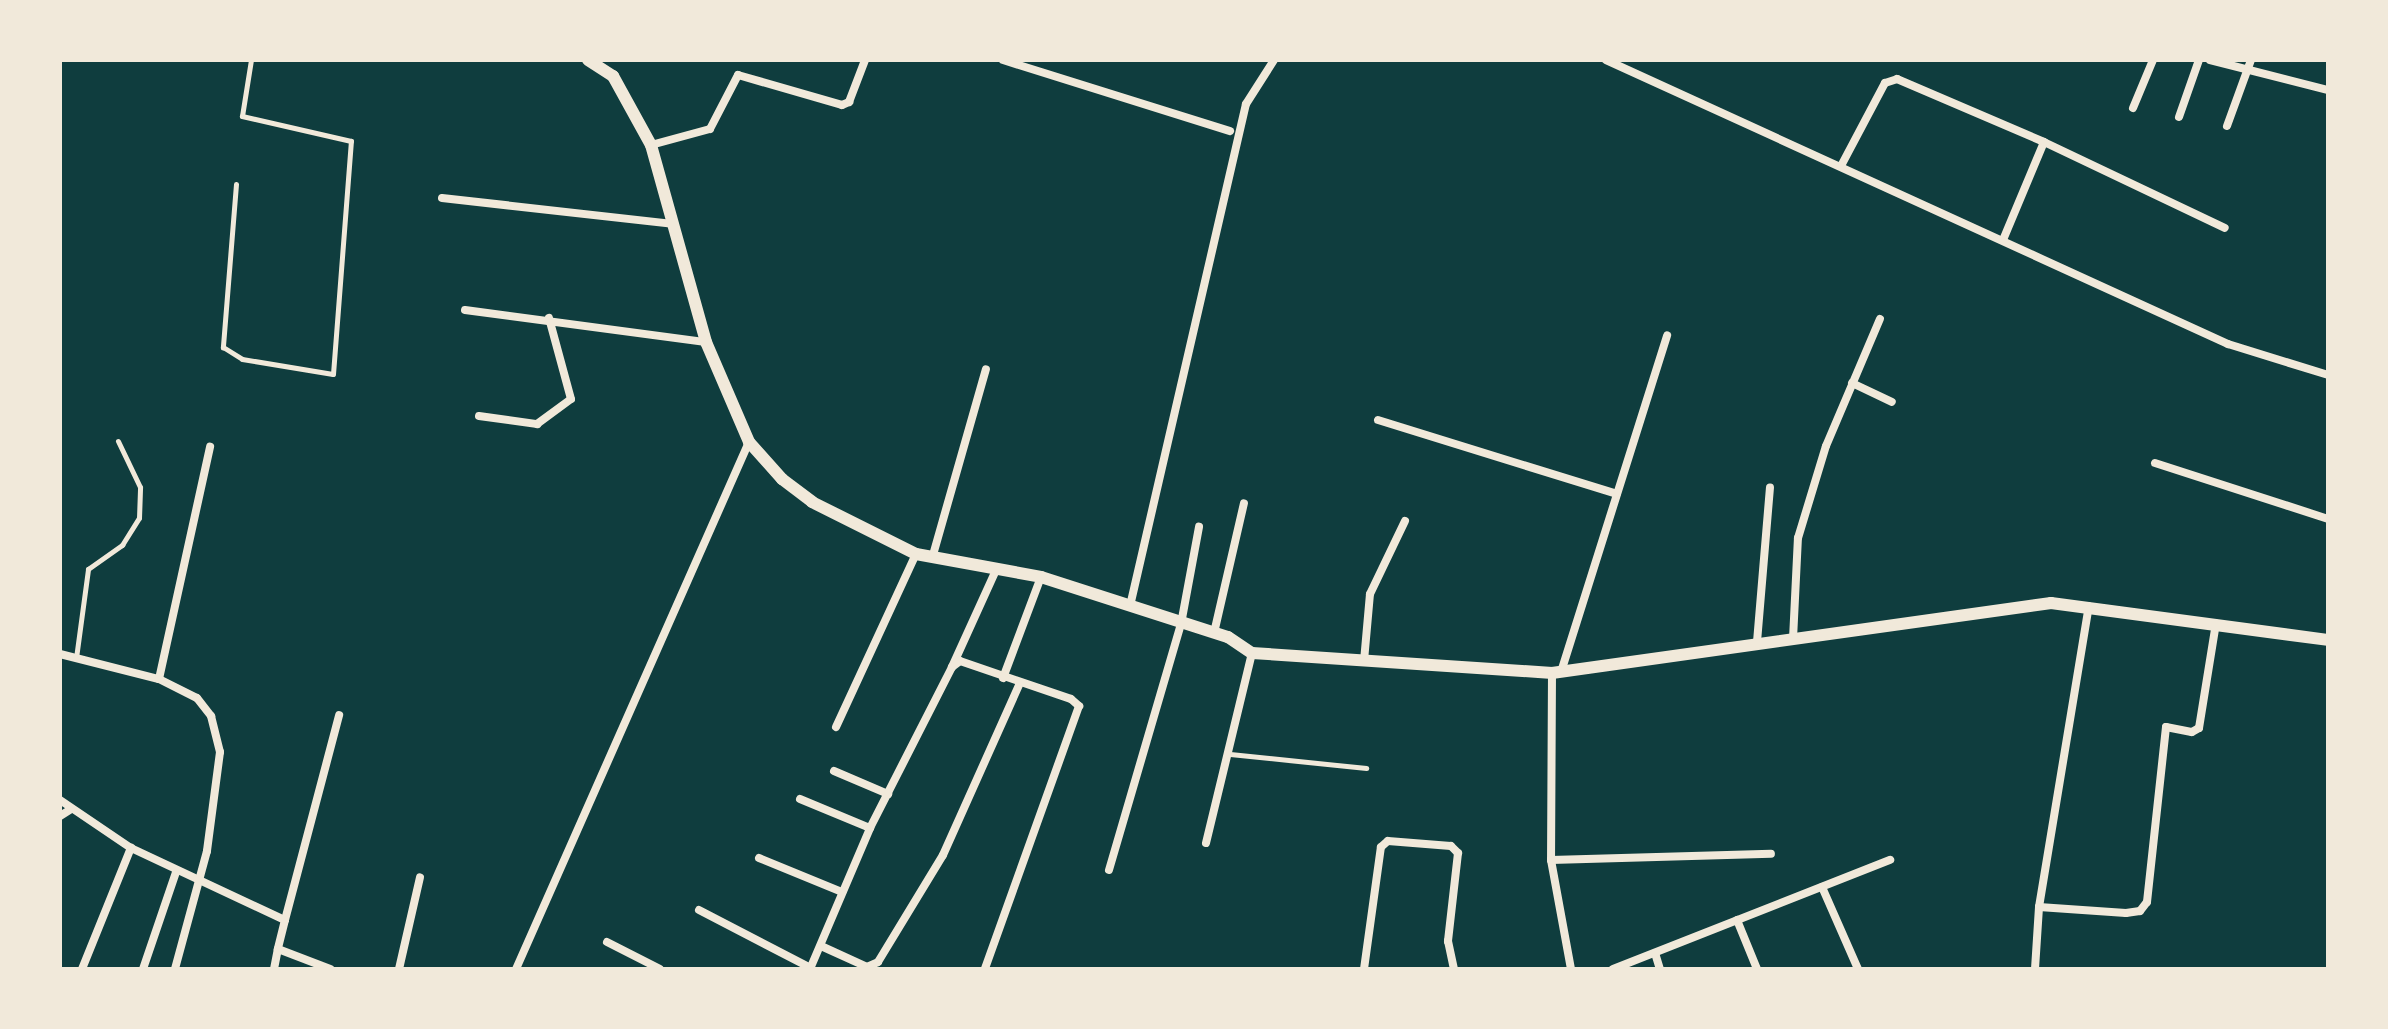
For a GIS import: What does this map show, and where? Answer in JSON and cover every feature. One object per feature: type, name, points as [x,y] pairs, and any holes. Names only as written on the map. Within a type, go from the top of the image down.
[{"type":"street","points":[[588,60],[613,76],[651,145],[706,342],[749,442],[782,479],[812,502],[916,554],[1041,577],[1214,633],[1252,653],[1364,661],[1557,672],[2051,603],[2328,640]]},
{"type":"street","points":[[651,145],[710,129],[738,75],[842,105],[849,102],[865,60]]},
{"type":"street","points":[[1003,60],[1230,131]]},
{"type":"street","points":[[1130,606],[1246,104],[1274,60]]},
{"type":"street","points":[[1606,60],[2228,344],[2328,375]]},
{"type":"street","points":[[2133,108],[2153,60]]},
{"type":"street","points":[[2179,117],[2199,60]]},
{"type":"street","points":[[2210,60],[2246,72],[2328,90]]},
{"type":"street","points":[[2227,126],[2251,60]]},
{"type":"street","points":[[1841,166],[1885,83],[1897,79],[2044,142],[2225,228]]},
{"type":"street","points":[[2003,240],[2044,142]]},
{"type":"street","points":[[442,198],[673,224]]},
{"type":"street","points":[[465,310],[549,318],[706,342]]},
{"type":"street","points":[[479,416],[537,424],[571,399],[549,318]]},
{"type":"street","points":[[1793,639],[1798,538],[1826,446],[1880,319]]},
{"type":"street","points":[[1571,969],[1551,860],[1557,672],[1667,335]]},
{"type":"street","points":[[933,555],[986,369]]},
{"type":"street","points":[[1852,383],[1892,402]]},
{"type":"street","points":[[1378,420],[1617,494]]},
{"type":"street","points":[[516,969],[749,442]]},
{"type":"street","points":[[159,679],[210,447]]},
{"type":"street","points":[[2155,463],[2328,519]]},
{"type":"street","points":[[1757,642],[1770,488]]},
{"type":"street","points":[[1214,633],[1244,503]]},
{"type":"street","points":[[1364,661],[1370,594],[1405,521]]},
{"type":"street","points":[[1109,870],[1181,624],[1199,527]]},
{"type":"street","points":[[836,727],[916,554]]},
{"type":"street","points":[[699,910],[810,968],[870,828],[952,667],[996,570]]},
{"type":"street","points":[[1003,678],[1041,577]]},
{"type":"street","points":[[2035,969],[2039,907],[2089,606]]},
{"type":"street","points":[[2039,907],[2126,913],[2140,911],[2147,902],[2166,727],[2192,732],[2199,728],[2216,623]]},
{"type":"street","points":[[1206,843],[1252,653]]},
{"type":"street","points":[[60,654],[159,679],[197,698],[211,716],[220,752],[200,884],[175,969]]},
{"type":"street","points":[[952,667],[967,661],[1003,678],[1071,699],[1079,712],[985,969]]},
{"type":"street","points":[[821,946],[867,967],[878,962],[943,855],[1020,683]]},
{"type":"street","points":[[274,969],[339,715]]},
{"type":"street","points":[[834,771],[888,794]]},
{"type":"street","points":[[800,799],[870,828]]},
{"type":"street","points":[[60,800],[131,848],[176,872],[285,920]]},
{"type":"street","points":[[60,816],[71,809]]},
{"type":"street","points":[[1364,969],[1381,847],[1388,841],[1451,846],[1458,853],[1448,941],[1454,969]]},
{"type":"street","points":[[82,969],[131,848]]},
{"type":"street","points":[[1551,860],[1771,854]]},
{"type":"street","points":[[759,858],[842,892]]},
{"type":"street","points":[[1613,969],[1890,860]]},
{"type":"street","points":[[143,969],[176,872]]},
{"type":"street","points":[[399,969],[420,877]]},
{"type":"street","points":[[1822,887],[1858,969]]},
{"type":"street","points":[[1737,920],[1757,969]]},
{"type":"street","points":[[607,942],[660,969]]},
{"type":"street","points":[[278,949],[330,969]]},
{"type":"street","points":[[1655,953],[1660,969]]},
{"type":"lane","points":[[236,184],[223,347],[242,359],[333,374],[351,141],[242,116],[251,60]]},
{"type":"lane","points":[[76,658],[88,569],[122,545],[139,518],[140,487],[118,441]]},
{"type":"lane","points":[[1230,754],[1366,768]]}]
